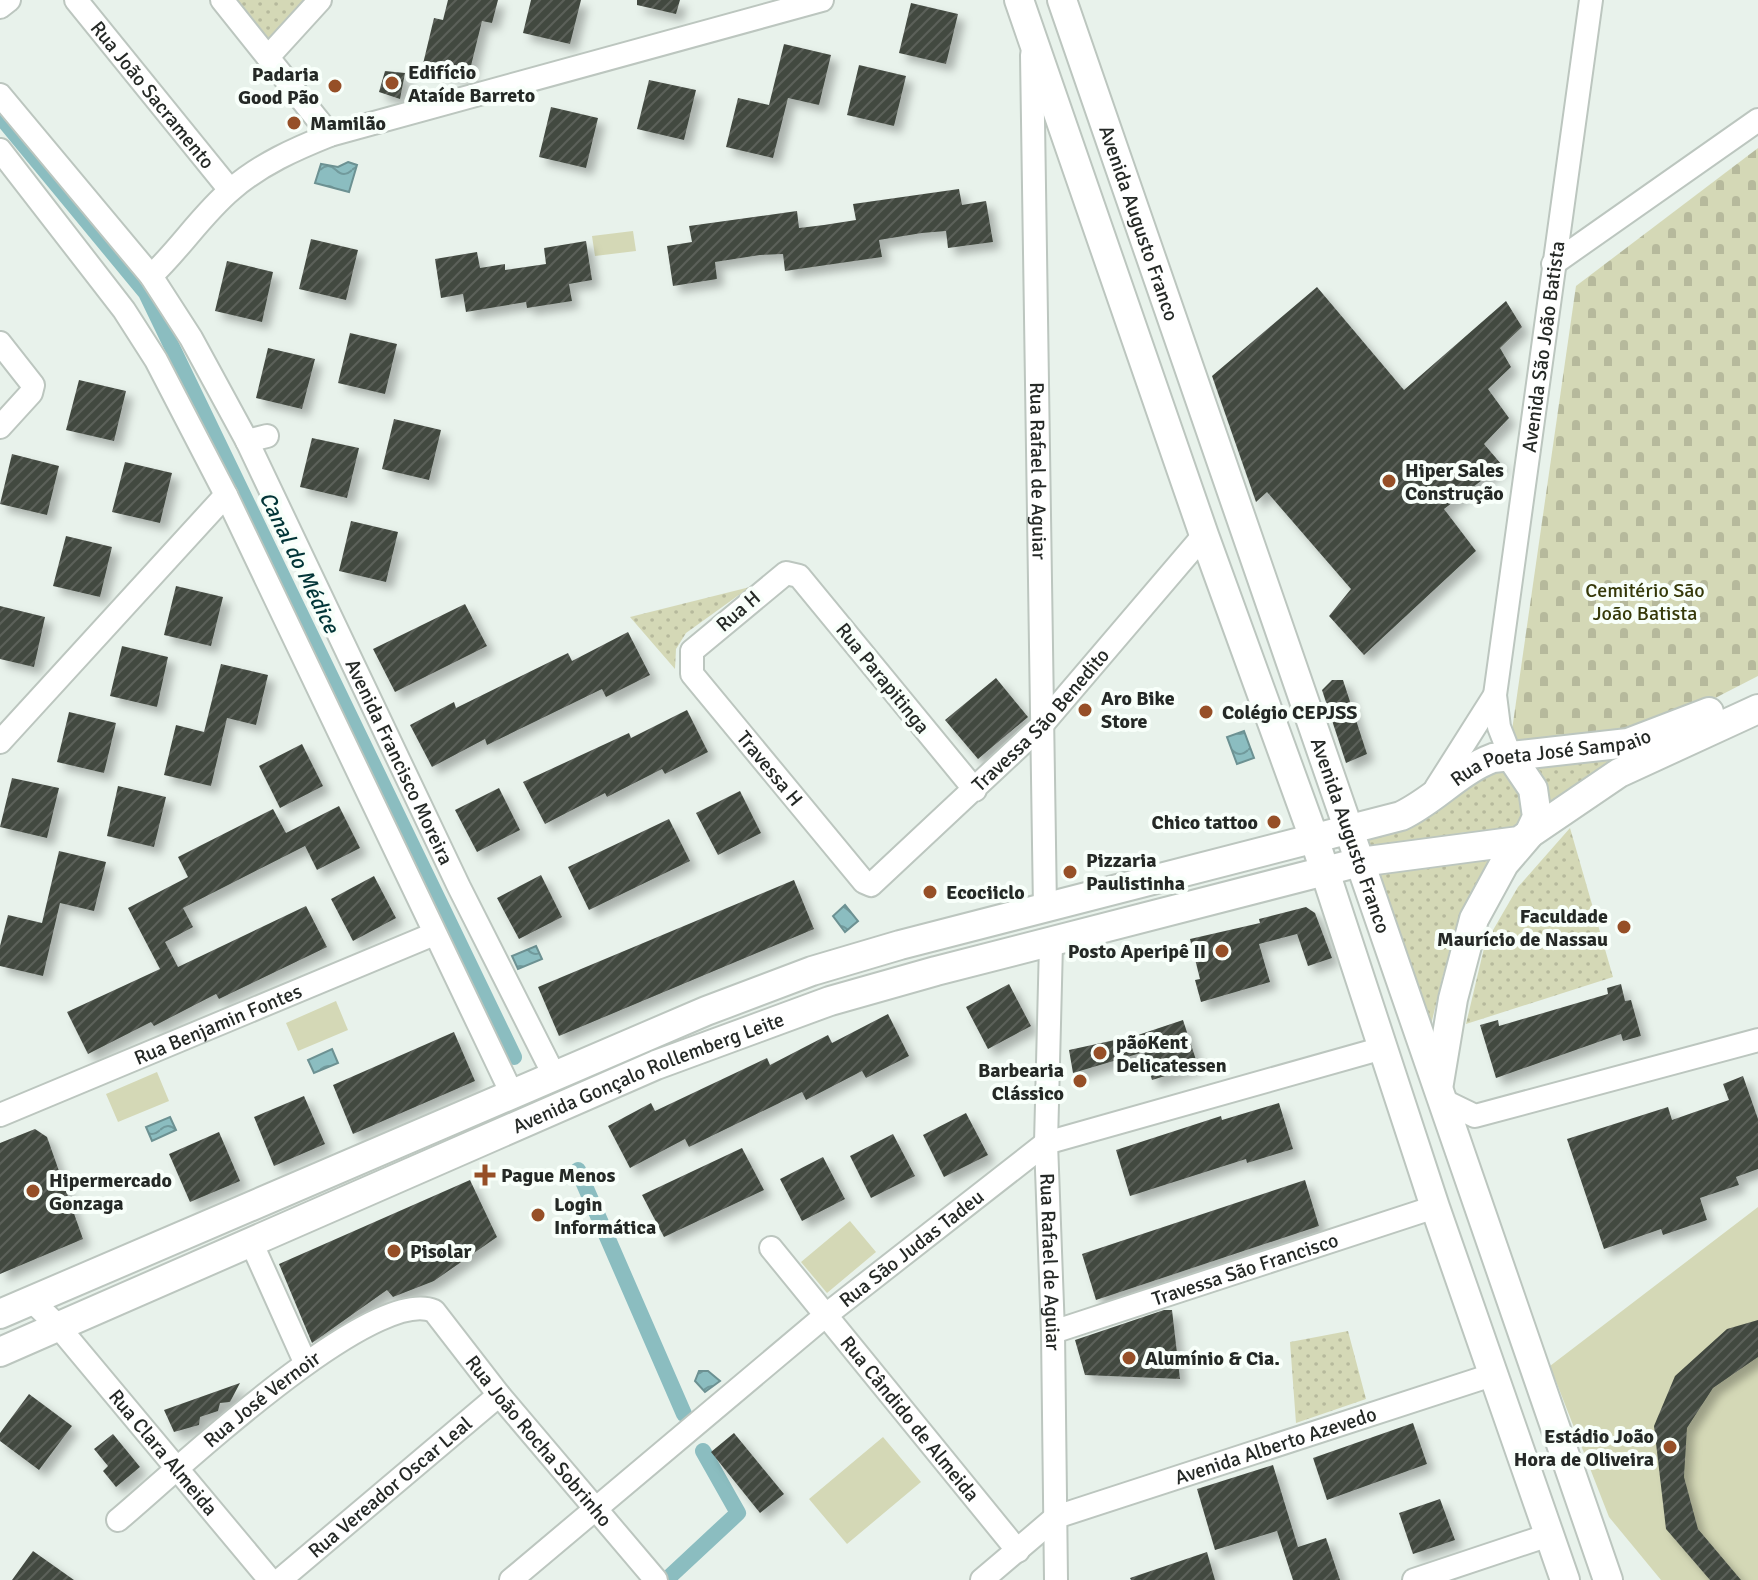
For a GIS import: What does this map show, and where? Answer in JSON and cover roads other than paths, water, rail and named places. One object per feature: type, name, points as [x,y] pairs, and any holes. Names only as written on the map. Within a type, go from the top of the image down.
[{"type":"main road","name":"Avenida Augusto Franco","points":[[1019,0],[1204,535],[1314,838],[1435,1207],[1565,1580]]},
{"type":"main road","name":"Avenida Augusto Franco","points":[[1062,0],[1608,1580]]},
{"type":"main road","name":"Rua Poeta José Sampaio","points":[[1314,838],[1401,816],[1426,805],[1476,764],[1510,755],[1628,743],[1758,690]]},
{"type":"main road","name":"Rua Poeta José Sampaio","points":[[1325,871],[1360,862],[1509,844],[1528,836],[1619,773],[1758,709]]},
{"type":"main road","points":[[1441,1093],[1453,999],[1474,919],[1504,864],[1528,836],[1537,817],[1537,799],[1510,755]]},
{"type":"main road","name":"Avenida Gonçalo Rollemberg Leite","points":[[0,1314],[554,1075],[706,1011],[812,971],[885,949],[1314,838]]},
{"type":"main road","name":"Avenida Gonçalo Rollemberg Leite","points":[[0,1352],[656,1065],[830,1001],[1325,871]]},
{"type":"main road","points":[[656,1065],[723,1028],[723,1015],[706,1011]]},
{"type":"street","points":[[0,7],[9,0]]},
{"type":"street","name":"Rua João Sacramento","points":[[76,0],[230,190]]},
{"type":"street","points":[[222,0],[330,135]]},
{"type":"street","points":[[268,57],[320,0]]},
{"type":"street","points":[[151,276],[230,190],[272,161],[330,135],[822,0]]},
{"type":"street","name":"Avenida São João Batista","points":[[1495,695],[1535,426],[1553,264],[1591,0]]},
{"type":"street","name":"Rua Rafael de Aguiar","points":[[1032,34],[1045,909]]},
{"type":"street","name":"Avenida Francisco Moreira","points":[[0,95],[151,276],[257,438],[459,887],[554,1075]]},
{"type":"street","points":[[1553,264],[1758,120]]},
{"type":"street","points":[[0,150],[124,310],[156,360],[226,495],[512,1094]]},
{"type":"street","points":[[0,343],[33,385],[31,393],[0,427]]},
{"type":"street","points":[[0,742],[226,495]]},
{"type":"street","name":"Travessa São Benedito","points":[[864,882],[871,885],[1041,726],[1204,535]]},
{"type":"street","name":"Rua H","points":[[692,651],[786,573]]},
{"type":"street","name":"Rua Parapitinga","points":[[786,573],[799,576],[975,790]]},
{"type":"street","name":"Travessa H","points":[[692,651],[692,674],[864,882]]},
{"type":"street","points":[[1495,695],[1499,727],[1510,755]]},
{"type":"street","points":[[1426,805],[1495,695]]},
{"type":"street","name":"Rua Benjamin Fontes","points":[[0,1115],[434,934]]},
{"type":"street","name":"Rua Rafael de Aguiar","points":[[1051,944],[1046,1143],[1053,1332],[1056,1580]]},
{"type":"street","points":[[1441,1093],[1475,1116],[1758,1040]]},
{"type":"street","name":"Rua São Judas Tadeu","points":[[511,1580],[826,1315],[1046,1143],[1383,1048]]},
{"type":"street","name":"Travessa São Francisco","points":[[1053,1332],[1435,1207]]},
{"type":"street","points":[[252,1244],[305,1362]]},
{"type":"street","name":"Rua Cândido de Almeida","points":[[771,1248],[1018,1551]]},
{"type":"street","name":"Rua Clara Almeida","points":[[31,1300],[57,1325],[270,1580]]},
{"type":"street","name":"Rua José Vernoir","points":[[118,1520],[305,1362],[366,1324],[408,1307],[423,1306]]},
{"type":"street","name":"Rua João Rocha Sobrinho","points":[[423,1306],[434,1311],[499,1395],[653,1577]]},
{"type":"street","name":"Avenida Alberto Azevedo","points":[[1056,1517],[1495,1374]]},
{"type":"street","name":"Rua Vereador Oscar Leal","points":[[280,1580],[499,1395]]},
{"type":"street","points":[[982,1580],[1056,1517]]},
{"type":"street","points":[[1414,1580],[1549,1535]]},
{"type":"water","points":[[348,162],[357,165],[349,192],[315,183],[321,164],[338,167]]},
{"type":"water","points":[[1244,731],[1254,758],[1237,764],[1227,737]]},
{"type":"water","points":[[845,905],[858,921],[845,932],[833,916]]},
{"type":"water","points":[[536,946],[542,959],[518,969],[512,956]]},
{"type":"water","points":[[332,1049],[338,1063],[314,1073],[308,1060]]},
{"type":"water","points":[[170,1117],[176,1130],[152,1141],[146,1127]]},
{"type":"water","points":[[699,1371],[708,1371],[720,1381],[705,1392],[695,1381]]},
{"type":"waterway","name":"Canal do Médice","points":[[0,116],[146,293],[514,1057]]},
{"type":"waterway","points":[[578,1170],[684,1414]]},
{"type":"waterway","points":[[666,1580],[738,1513],[703,1451]]},
{"type":"place","name":"Edifício Ataíde Barreto","points":[[392,83]]},
{"type":"place","name":"Padaria Good Pão","points":[[335,86]]},
{"type":"place","name":"Mamilão","points":[[294,123]]},
{"type":"place","name":"Hiper Sales Construção","points":[[1389,481]]},
{"type":"place","name":"Aro Bike Store","points":[[1085,710]]},
{"type":"place","name":"Colégio CEPJSS","points":[[1206,712]]},
{"type":"place","name":"Chico tattoo","points":[[1274,822]]},
{"type":"place","name":"Pizzaria Paulistinha","points":[[1070,872]]},
{"type":"place","name":"Ecociiclo","points":[[930,892]]},
{"type":"place","name":"Faculdade Maurício de Nassau","points":[[1624,927]]},
{"type":"place","name":"Posto Aperipê II","points":[[1222,951]]},
{"type":"place","name":"pãoKent Delicatessen","points":[[1100,1053]]},
{"type":"place","name":"Barbearia Clássico","points":[[1080,1081]]},
{"type":"place","name":"Pague Menos","points":[[485,1175]]},
{"type":"place","name":"Hipermercado Gonzaga","points":[[33,1191]]},
{"type":"place","name":"Login Informática","points":[[538,1215]]},
{"type":"place","name":"Pisolar","points":[[394,1251]]},
{"type":"place","name":"Alumínio & Cia.","points":[[1129,1358]]},
{"type":"place","name":"Estádio João Hora de Oliveira","points":[[1670,1447]]},
{"type":"park label","name":"Cemitério São João Batista","points":[[1645,602]]}]
